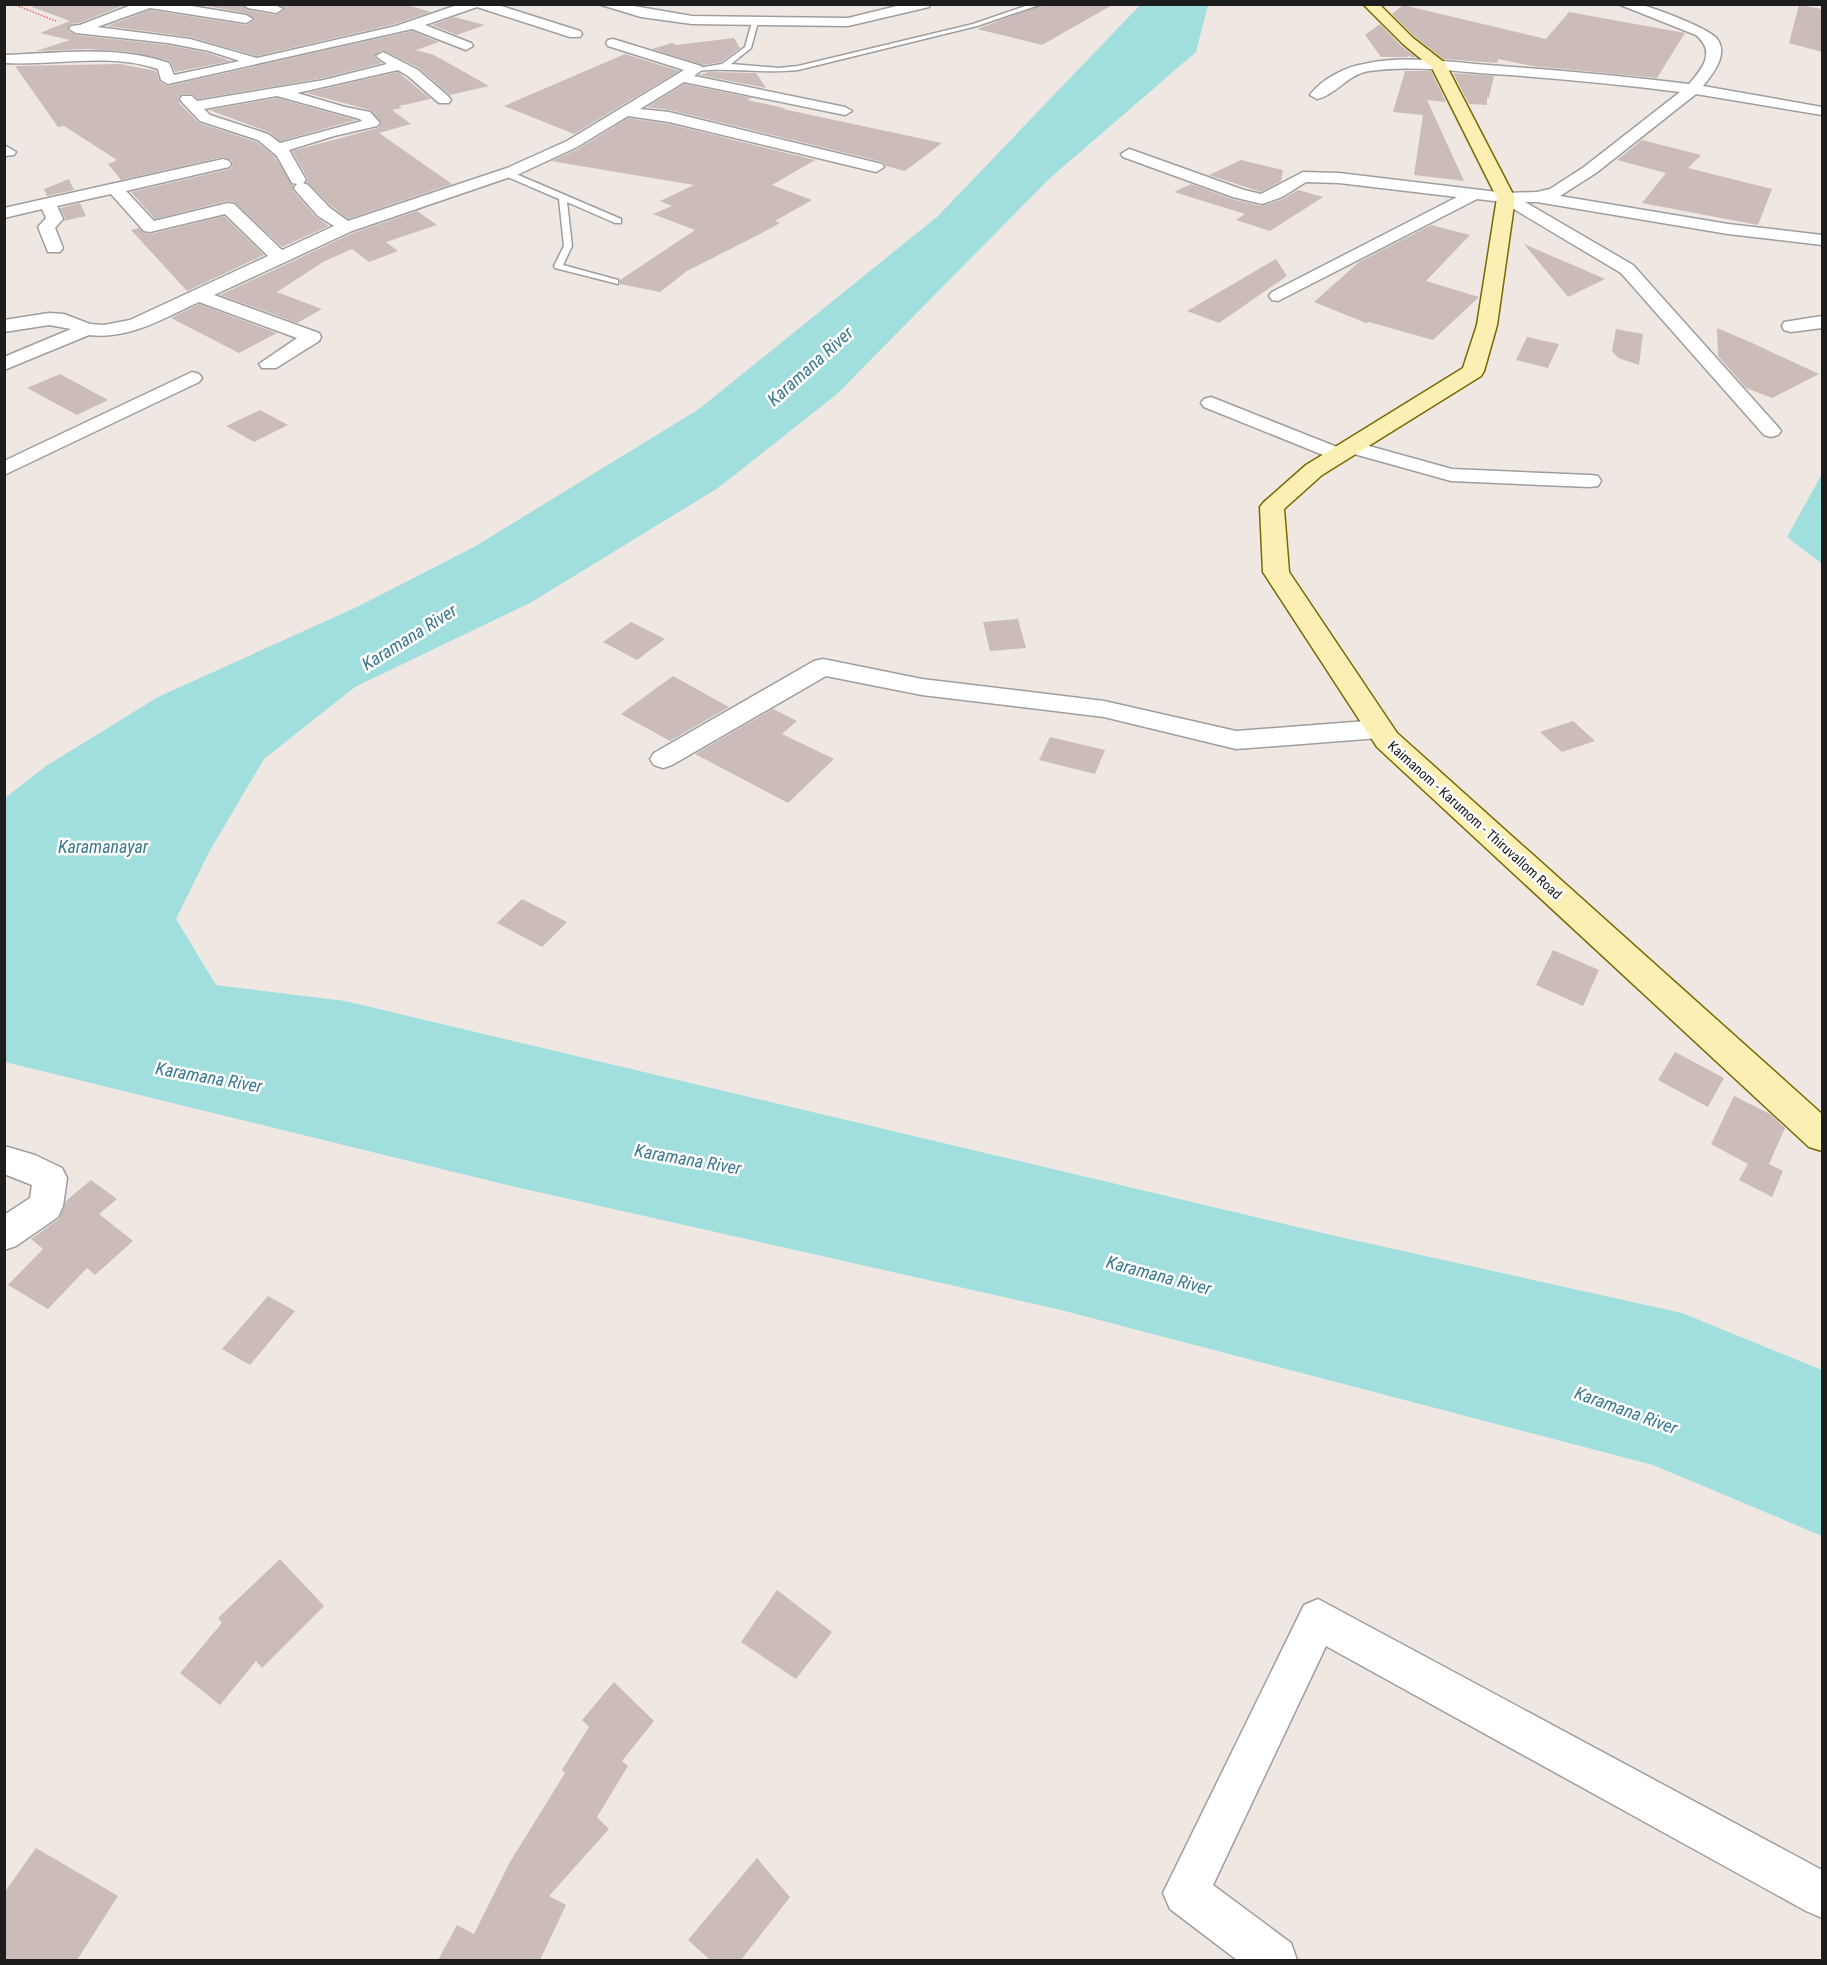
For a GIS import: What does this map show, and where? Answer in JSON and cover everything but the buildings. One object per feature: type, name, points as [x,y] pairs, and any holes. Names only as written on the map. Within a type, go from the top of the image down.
[{"type":"main road","points":[[1371,4],[1408,41],[1439,66],[1506,198]]},
{"type":"main road","name":"Kaimanom - Karumom - Thiruvallom Road","points":[[1506,198],[1487,325],[1473,371],[1314,470],[1272,507],[1276,572],[1387,740],[1822,1136]]},
{"type":"street","points":[[71,32],[149,4],[246,19]]},
{"type":"street","points":[[249,4],[276,9]]},
{"type":"street","points":[[604,4],[641,13],[692,20],[755,22],[848,22],[924,4]]},
{"type":"street","points":[[1129,154],[1239,194],[1262,199],[1276,194],[1303,177],[1339,178],[1506,198],[1556,192],[1575,181],[1694,89],[1709,70],[1714,50],[1712,41],[1701,32],[1679,22],[1624,4]]},
{"type":"street","points":[[168,80],[353,40],[413,25],[473,5],[575,34]]},
{"type":"street","points":[[413,25],[466,46]]},
{"type":"street","points":[[71,32],[180,41],[211,47],[256,62]]},
{"type":"street","points":[[353,40],[401,65],[430,86],[444,100]]},
{"type":"street","points":[[144,60],[180,41]]},
{"type":"street","points":[[5,59],[45,42]]},
{"type":"street","points":[[613,43],[696,69]]},
{"type":"street","points":[[5,59],[155,61],[164,66],[168,80],[205,118],[263,137],[278,148],[300,184],[324,212],[346,227]]},
{"type":"street","points":[[194,106],[324,84],[401,65]]},
{"type":"street","points":[[1317,95],[1342,76],[1367,68],[1439,66],[1580,75],[1694,89],[1822,111]]},
{"type":"street","points":[[4,326],[49,319],[64,320],[87,329],[104,331],[135,325],[346,227],[506,173],[572,144],[696,69]]},
{"type":"street","points":[[683,78],[845,111]]},
{"type":"street","points":[[271,92],[306,98],[348,114],[365,115],[372,123],[330,132],[278,148]]},
{"type":"street","points":[[625,111],[669,117],[876,167]]},
{"type":"street","points":[[4,213],[223,164]]},
{"type":"street","points":[[114,187],[150,227],[228,208],[280,258]]},
{"type":"street","points":[[1278,296],[1475,194]]},
{"type":"street","points":[[1536,196],[1728,229],[1822,240]]},
{"type":"street","points":[[1506,198],[1628,269],[1771,431]]},
{"type":"street","points":[[47,203],[55,219],[46,227],[54,248]]},
{"type":"street","points":[[200,296],[312,337],[269,364]]},
{"type":"street","points":[[1791,326],[1822,322]]},
{"type":"street","points":[[4,364],[87,329]]},
{"type":"street","points":[[4,469],[192,378]]},
{"type":"street","points":[[1211,403],[1344,451],[1451,475],[1590,481]]},
{"type":"street","points":[[663,759],[823,667],[922,687],[1104,710],[1236,740],[1379,729]]},
{"type":"street","points":[[4,1160],[23,1165],[50,1178],[46,1206],[4,1235]]},
{"type":"street","points":[[1274,1960],[1186,1893],[1318,1619],[1822,1895]]},
{"type":"lane","points":[[696,69],[724,66],[779,70],[798,68],[975,25],[1039,4]]},
{"type":"lane","points":[[724,66],[748,48],[755,22]]},
{"type":"lane","points":[[506,173],[562,199],[618,221]]},
{"type":"lane","points":[[562,199],[568,246],[558,266],[615,282]]},
{"type":"path","points":[[13,4],[71,32]]},
{"type":"water","name":"Karamanayar","points":[[1141,4],[1208,5],[1196,52],[1049,179],[837,394],[718,488],[530,603],[355,687],[264,759],[209,852],[176,919],[216,985],[345,1001],[1331,1235],[1682,1313],[1822,1370],[1822,1536],[1653,1465],[1061,1310],[507,1185],[5,1062],[5,798],[46,766],[158,697],[359,606],[474,547],[699,409],[938,216]]},
{"type":"water","points":[[1822,474],[1822,564],[1787,537]]},
{"type":"water label","name":"Karamana River","points":[[810,366]]},
{"type":"water label","name":"Karamana River","points":[[409,637]]},
{"type":"water label","name":"Karamana River","points":[[209,1077]]},
{"type":"water label","name":"Karamana River","points":[[688,1159]]},
{"type":"water label","name":"Karamana River","points":[[1159,1275]]},
{"type":"water label","name":"Karamana River","points":[[1626,1410]]}]
